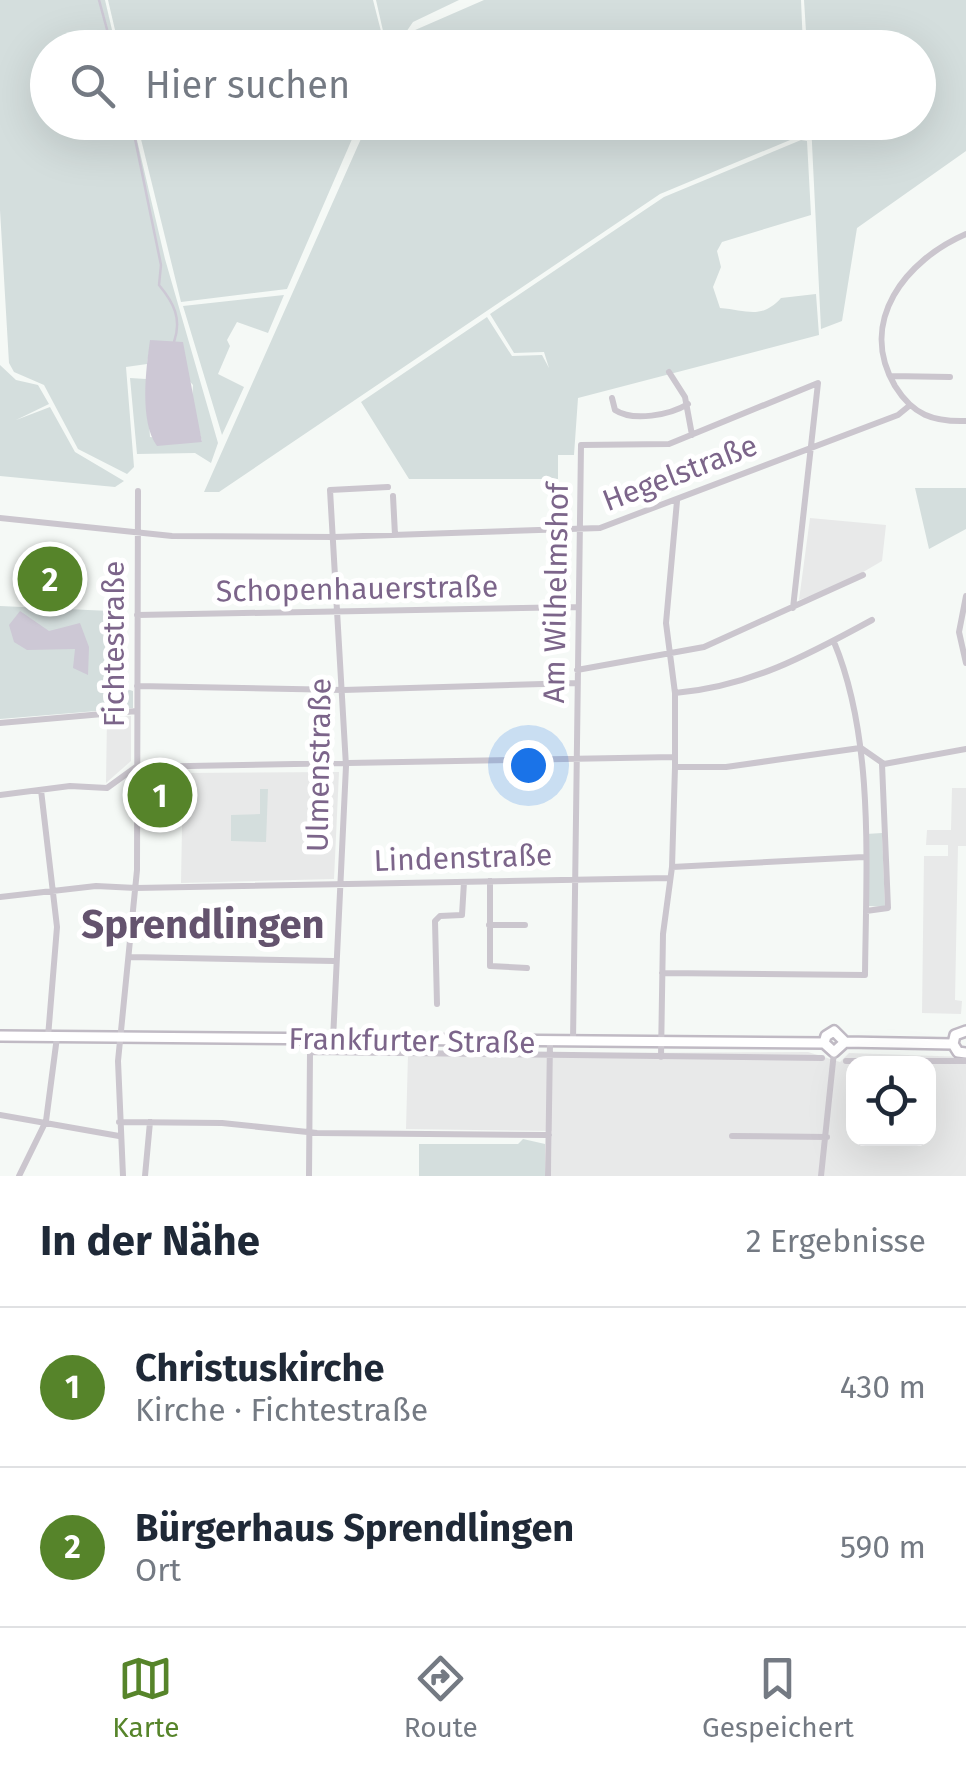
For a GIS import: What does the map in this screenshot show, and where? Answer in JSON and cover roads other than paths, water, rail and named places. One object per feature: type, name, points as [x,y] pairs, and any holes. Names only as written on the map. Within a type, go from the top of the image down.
[{"type":"street","points":[[966,234],[922,260],[895,292],[881,342],[890,376],[909,406],[932,418],[966,422]]},
{"type":"street","points":[[669,372],[688,404],[692,435],[818,383],[793,608]]},
{"type":"street","points":[[890,376],[950,377]]},
{"type":"street","points":[[612,398],[615,410],[623,415],[671,413],[688,404]]},
{"type":"street","name":"Hegelstraße","points":[[0,518],[172,536],[334,537],[607,527],[898,415],[909,406]]},
{"type":"street","name":"Am Wilhelmshof","points":[[573,1042],[581,445],[665,445],[692,435]]},
{"type":"street","name":"Ulmenstraße","points":[[333,1040],[346,766],[330,490],[388,487]]},
{"type":"street","name":"Fichtestraße","points":[[122,1176],[118,1122],[122,1036],[136,888],[138,491]]},
{"type":"street","points":[[394,496],[395,535]]},
{"type":"street","points":[[660,1057],[675,767],[675,693],[666,623],[677,501]]},
{"type":"street","points":[[577,670],[704,647],[863,575]]},
{"type":"street","points":[[966,596],[960,632],[966,664]]},
{"type":"street","name":"Schopenhauerstraße","points":[[137,615],[578,606]]},
{"type":"street","points":[[675,693],[731,685],[803,660],[872,620]]},
{"type":"street","points":[[662,973],[865,974],[860,748],[852,698],[834,642]]},
{"type":"street","points":[[136,686],[343,690],[577,684]]},
{"type":"street","points":[[0,723],[137,711]]},
{"type":"street","points":[[675,767],[722,768],[860,748],[882,764],[966,749]]},
{"type":"street","points":[[0,795],[107,788],[136,767],[674,757]]},
{"type":"street","points":[[866,911],[888,908],[882,764]]},
{"type":"street","points":[[19,1176],[45,1124],[53,1037],[57,933],[41,790]]},
{"type":"street","points":[[672,867],[864,857]]},
{"type":"street","name":"Lindenstraße","points":[[0,897],[108,885],[136,888],[670,878]]},
{"type":"street","points":[[490,881],[490,966],[527,968]]},
{"type":"street","points":[[437,1004],[435,921],[462,915],[464,882]]},
{"type":"street","points":[[490,925],[525,925]]},
{"type":"street","points":[[131,957],[334,961]]},
{"type":"street","points":[[834,1052],[824,1043],[826,1036],[834,1031],[844,1035],[846,1042]]},
{"type":"street","points":[[952,1044],[958,1033],[966,1032]]},
{"type":"street","name":"Frankfurter Straße","points":[[0,1036],[824,1043]]},
{"type":"street","points":[[548,1176],[550,1042]]},
{"type":"street","points":[[820,1176],[834,1052],[846,1042],[952,1044]]},
{"type":"street","points":[[952,1044],[958,1052],[966,1053]]},
{"type":"street","name":"Frankfurter Straße","points":[[309,1131],[310,1052],[822,1058]]},
{"type":"street","points":[[936,1061],[966,1061]]},
{"type":"street","points":[[0,1115],[119,1136]]},
{"type":"street","points":[[118,1122],[309,1131],[549,1135]]},
{"type":"street","points":[[145,1176],[150,1122]]},
{"type":"street","points":[[309,1131],[309,1176]]},
{"type":"street","points":[[732,1136],[827,1137]]},
{"type":"waterway","points":[[99,0],[107,30]]},
{"type":"waterway","points":[[135,140],[161,265],[159,285],[177,319],[174,342]]},
{"type":"place","name":"Bürgerhaus Sprendlingen","points":[[50,579]]},
{"type":"place","name":"Christuskirche","points":[[160,795]]},
{"type":"district","name":"Sprendlingen","points":[[203,925]]}]
